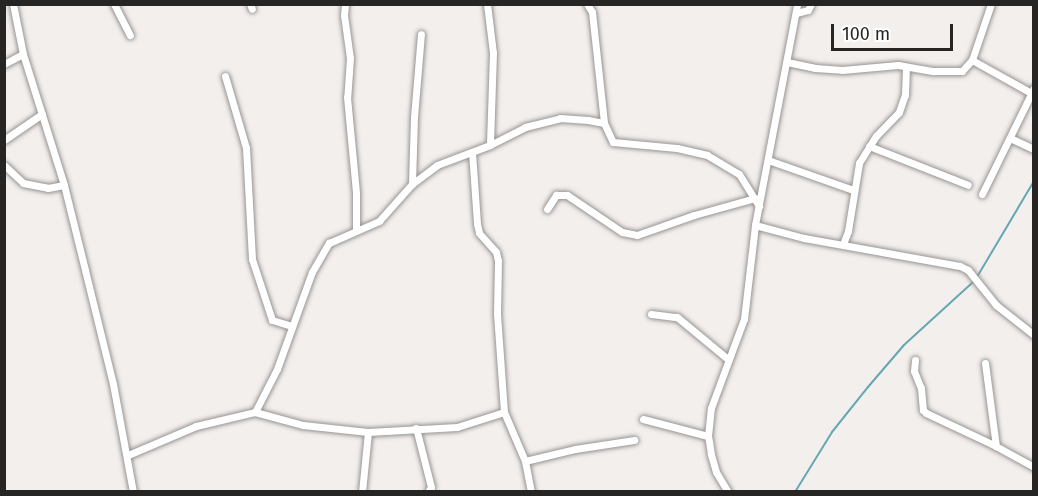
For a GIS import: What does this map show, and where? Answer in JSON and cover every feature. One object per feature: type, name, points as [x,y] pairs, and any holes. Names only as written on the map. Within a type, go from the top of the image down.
[{"type":"street","points":[[13,4],[23,54],[64,185],[128,455],[133,492]]},
{"type":"street","points":[[114,4],[130,35]]},
{"type":"street","points":[[345,4],[344,15],[350,58],[347,97],[356,193],[356,230]]},
{"type":"street","points":[[487,4],[493,53],[490,145]]},
{"type":"street","points":[[587,4],[592,12],[604,123],[613,142],[677,148],[707,155],[739,174],[759,206]]},
{"type":"street","points":[[728,492],[717,472],[708,436],[711,408],[744,318],[755,225],[796,9],[808,10],[811,4]]},
{"type":"street","points":[[787,62],[815,68],[842,70],[887,65],[962,71],[972,60],[991,4]]},
{"type":"street","points":[[412,184],[421,34]]},
{"type":"street","points":[[4,64],[23,54]]},
{"type":"street","points":[[972,60],[1032,90],[982,194]]},
{"type":"street","points":[[843,244],[848,231],[859,163],[869,146],[900,112],[905,95],[906,67]]},
{"type":"street","points":[[225,76],[246,148],[252,259],[272,320],[292,326]]},
{"type":"street","points":[[4,140],[42,114]]},
{"type":"street","points":[[255,412],[277,369],[320,255],[328,243],[379,221],[412,184],[436,165],[490,145],[525,127],[548,119],[573,118],[604,123]]},
{"type":"street","points":[[1010,138],[1034,149]]},
{"type":"street","points":[[869,146],[968,185]]},
{"type":"street","points":[[472,152],[477,224],[479,232],[496,252],[498,261],[497,314],[504,412],[525,461],[531,492]]},
{"type":"street","points":[[768,160],[854,190]]},
{"type":"street","points":[[4,165],[22,183],[48,188],[64,185]]},
{"type":"street","points":[[547,209],[556,195],[567,195],[622,232],[638,235],[694,214],[755,198]]},
{"type":"street","points":[[755,225],[804,238],[960,266],[968,270],[996,305],[1034,334]]},
{"type":"street","points":[[651,314],[677,317],[729,360]]},
{"type":"street","points":[[915,360],[914,371],[921,387],[923,410],[926,413],[1034,467]]},
{"type":"street","points":[[985,363],[996,446]]},
{"type":"street","points":[[128,455],[196,426],[255,412],[303,425],[368,432],[457,427],[504,412]]},
{"type":"street","points":[[643,419],[708,436]]},
{"type":"street","points":[[416,428],[431,486],[428,492]]},
{"type":"street","points":[[362,492],[368,432]]},
{"type":"street","points":[[525,461],[566,451],[634,440]]},
{"type":"waterway","points":[[977,277],[1034,181]]},
{"type":"waterway","points":[[795,492],[832,432],[868,387],[904,345],[974,281]]}]
